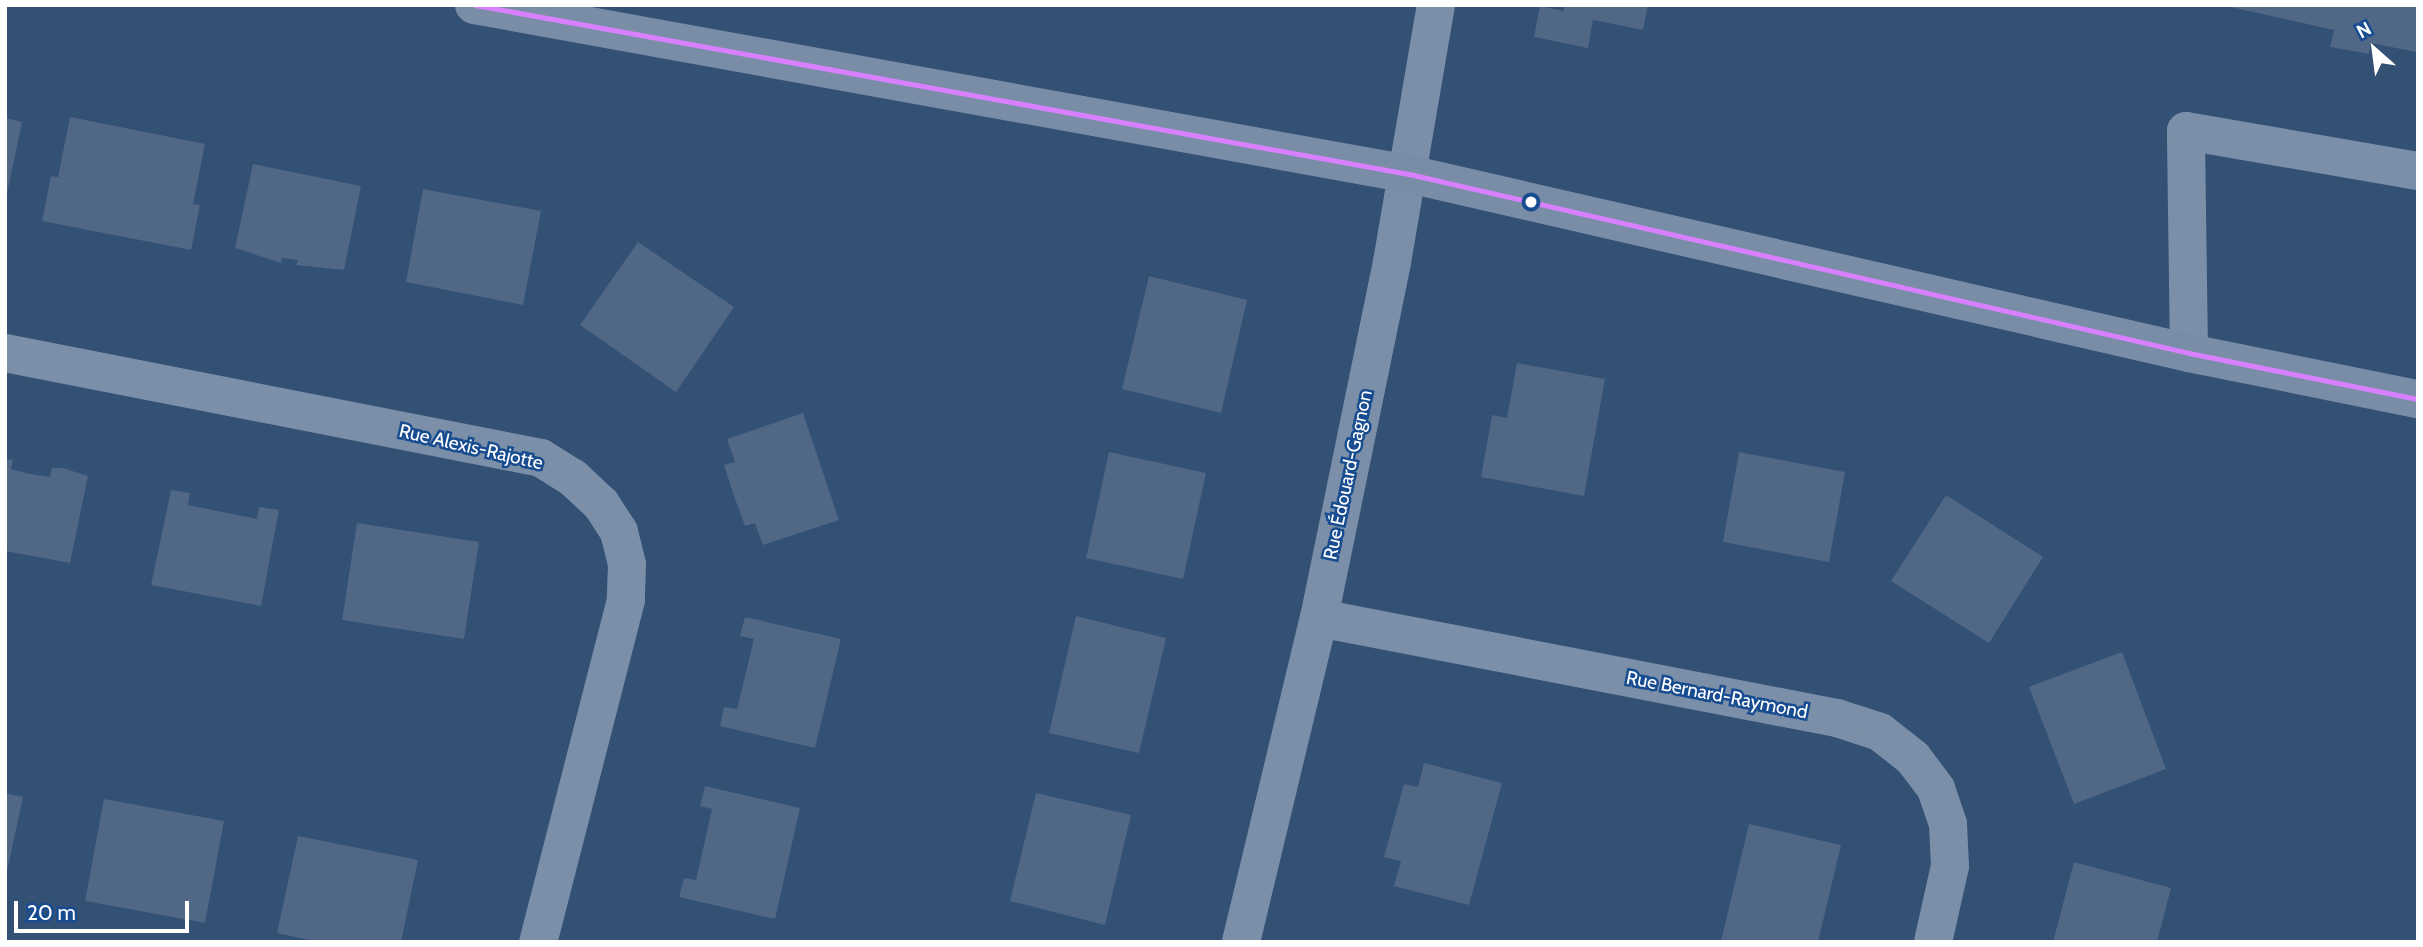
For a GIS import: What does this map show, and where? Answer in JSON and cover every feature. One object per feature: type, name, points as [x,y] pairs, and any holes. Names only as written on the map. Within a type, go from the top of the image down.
[{"type":"main road","points":[[474,5],[1409,174],[2189,353],[2418,399]]},
{"type":"street","name":"Rue Édouard-Gagnon","points":[[1241,942],[1319,618],[1409,174],[1436,5]]},
{"type":"street","points":[[2189,353],[2186,131],[2418,172]]},
{"type":"street","name":"Rue Alexis-Rajotte","points":[[5,353],[541,458],[572,477],[601,504],[619,532],[628,564],[626,600],[538,942]]},
{"type":"street","name":"Rue Bernard-Raymond","points":[[1319,618],[1837,718],[1880,732],[1921,769],[1936,789],[1948,824],[1950,866],[1933,942]]},
{"type":"building","points":[[1565,5],[1648,5],[1643,30],[1593,20],[1588,48],[1534,37],[1540,6],[1563,11]]},
{"type":"building","points":[[2222,5],[2418,5],[2418,64],[2416,52],[2371,43],[2369,54],[2330,47],[2334,30]]},
{"type":"building","points":[[70,117],[205,144],[193,204],[200,205],[191,250],[42,221],[51,176],[58,177]]},
{"type":"building","points":[[5,118],[22,122],[6,198],[5,198]]},
{"type":"building","points":[[253,164],[361,186],[344,270],[296,265],[298,260],[282,258],[281,263],[235,248]]},
{"type":"building","points":[[423,189],[541,211],[523,305],[406,282]]},
{"type":"building","points":[[638,242],[734,307],[676,392],[580,325]]},
{"type":"building","points":[[1149,276],[1247,300],[1221,413],[1122,389]]},
{"type":"building","points":[[1517,363],[1605,379],[1584,496],[1481,477],[1492,415],[1507,418]]},
{"type":"building","points":[[803,413],[839,520],[763,545],[755,523],[745,526],[734,496],[724,465],[735,462],[727,439]]},
{"type":"building","points":[[1109,452],[1206,473],[1183,579],[1086,558]]},
{"type":"building","points":[[1739,452],[1845,472],[1829,562],[1723,542]]},
{"type":"building","points":[[5,459],[13,460],[11,469],[30,474],[50,477],[52,468],[63,468],[88,476],[70,563],[5,551]]},
{"type":"building","points":[[171,490],[190,493],[188,505],[257,519],[259,507],[279,510],[261,606],[151,585]]},
{"type":"building","points":[[1946,495],[2043,557],[1989,643],[1891,581]]},
{"type":"building","points":[[357,523],[479,542],[464,639],[342,620]]},
{"type":"building","points":[[1076,616],[1166,638],[1139,753],[1049,733]]},
{"type":"building","points":[[745,617],[841,639],[815,748],[720,726],[724,707],[737,709],[754,639],[740,636]]},
{"type":"building","points":[[2122,652],[2166,769],[2074,804],[2029,687]]},
{"type":"building","points":[[1424,763],[1502,783],[1469,905],[1394,886],[1401,861],[1384,857],[1404,784],[1418,787]]},
{"type":"building","points":[[705,786],[800,808],[775,919],[679,897],[684,878],[696,880],[712,809],[700,806]]},
{"type":"building","points":[[5,793],[23,797],[6,876],[5,876]]},
{"type":"building","points":[[1036,793],[1131,815],[1105,925],[1010,901]]},
{"type":"building","points":[[104,799],[224,821],[205,923],[85,901]]},
{"type":"building","points":[[1749,824],[1841,845],[1818,942],[1721,941]]},
{"type":"building","points":[[298,836],[418,860],[401,942],[319,942],[277,933]]},
{"type":"building","points":[[2074,862],[2171,888],[2157,942],[2053,942]]},
{"type":"transit line","points":[[475,5],[1409,174],[2189,353],[2418,399]]}]
